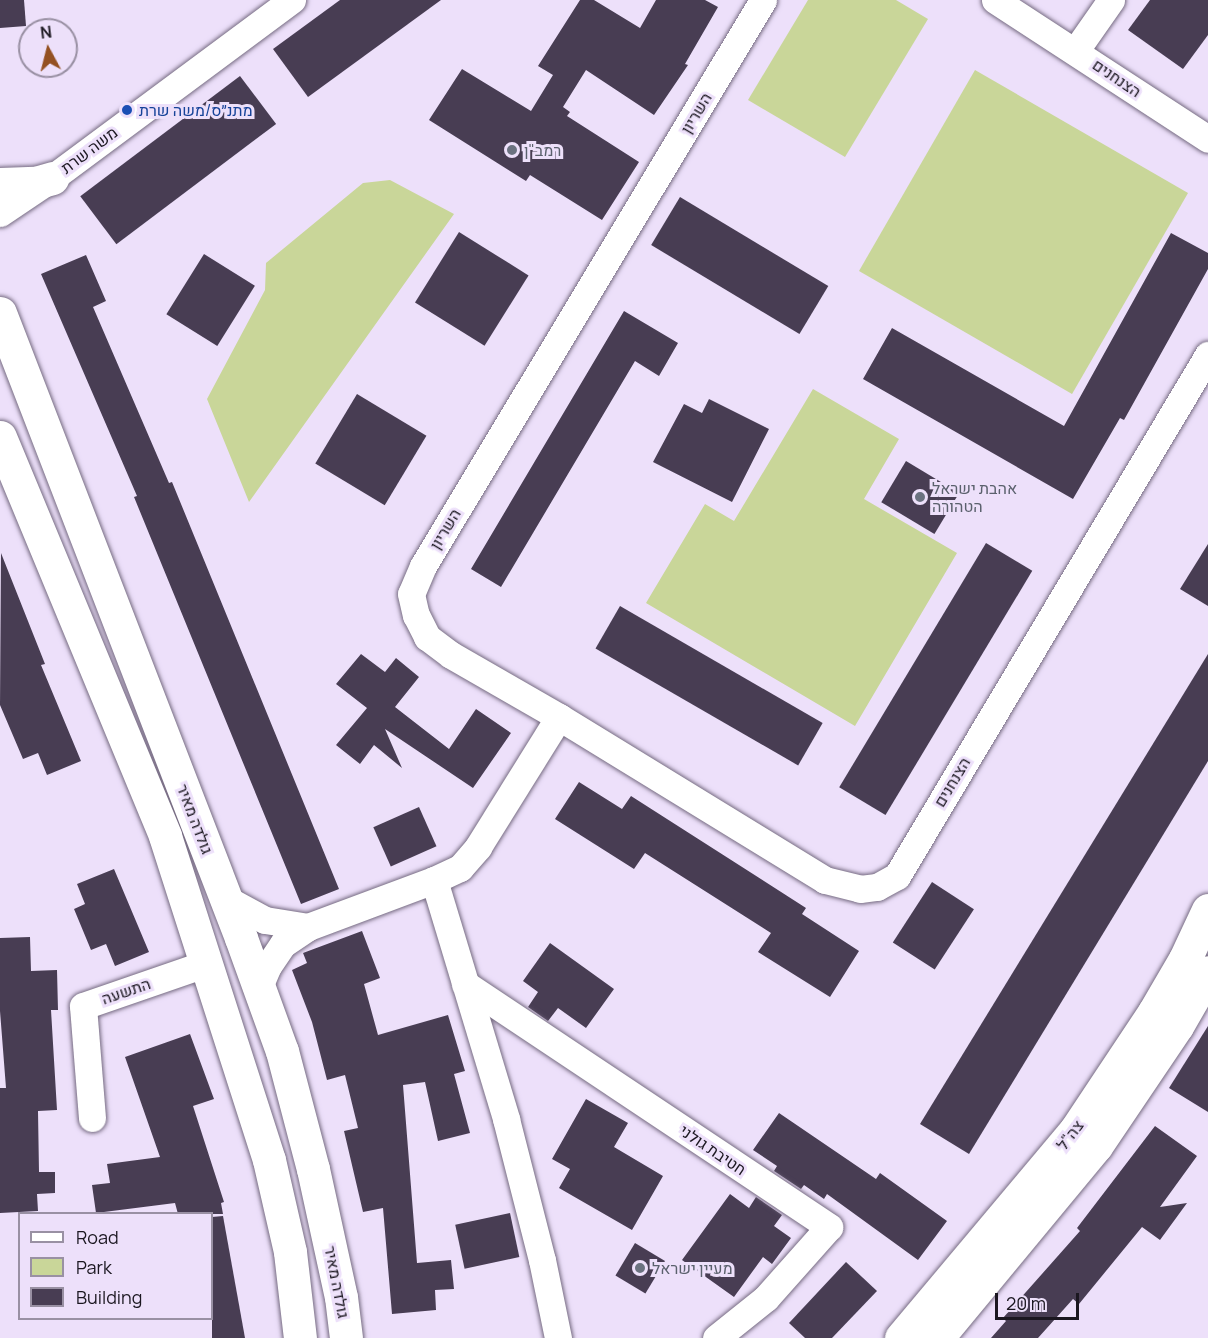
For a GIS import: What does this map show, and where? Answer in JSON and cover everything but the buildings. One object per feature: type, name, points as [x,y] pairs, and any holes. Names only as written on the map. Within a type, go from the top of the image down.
[{"type":"main road","points":[[0,184],[35,183],[52,178]]},
{"type":"main road","name":"גולדה מאיר","points":[[0,312],[226,899],[282,1051],[313,1169],[341,1297],[346,1338]]},
{"type":"main road","points":[[0,437],[165,836],[269,1160],[290,1252],[300,1338]]},
{"type":"main road","name":"צה\"ל","points":[[918,1335],[1075,1131],[1154,1012],[1185,959],[1208,910]]},
{"type":"main road","name":"צה\"ל","points":[[918,1335],[1096,1146],[1177,1026],[1208,972]]},
{"type":"street","name":"משה שרת","points":[[0,213],[52,178],[292,0]]},
{"type":"street","name":"השריון","points":[[559,717],[451,655],[427,637],[416,615],[411,594],[423,566],[764,0]]},
{"type":"street","points":[[995,0],[1076,50]]},
{"type":"street","name":"הצנחנים","points":[[1111,0],[1076,50],[1208,139]]},
{"type":"street","name":"הצנחנים","points":[[559,717],[825,880],[860,889],[877,887],[897,876],[1208,355]]},
{"type":"street","points":[[259,987],[268,966],[283,944],[308,927],[460,868],[478,847],[559,717]]},
{"type":"street","points":[[434,880],[508,1130],[542,1260],[558,1338]]},
{"type":"street","points":[[226,899],[265,920],[308,927]]},
{"type":"street","name":"התשעה","points":[[92,1118],[83,1006],[207,963]]},
{"type":"street","name":"חטיבת גולני","points":[[465,984],[830,1227],[766,1298],[716,1338]]},
{"type":"green space","points":[[808,0],[896,0],[928,19],[845,157],[748,100]]},
{"type":"green space","points":[[975,70],[1188,193],[1072,394],[859,271]]},
{"type":"green space","points":[[390,180],[454,214],[249,502],[207,399],[265,290],[266,263],[363,183]]},
{"type":"green space","points":[[813,389],[899,439],[864,499],[957,553],[855,726],[646,603],[705,504],[734,521]]},
{"type":"place","name":"מתנ״ס/משה שרת","points":[[127,110]]},
{"type":"place","name":"רמב\"ן","points":[[512,150]]},
{"type":"place","name":"אהבת ישראל הטהורה","points":[[920,497]]},
{"type":"place","name":"מעיין ישראל","points":[[640,1268]]}]
